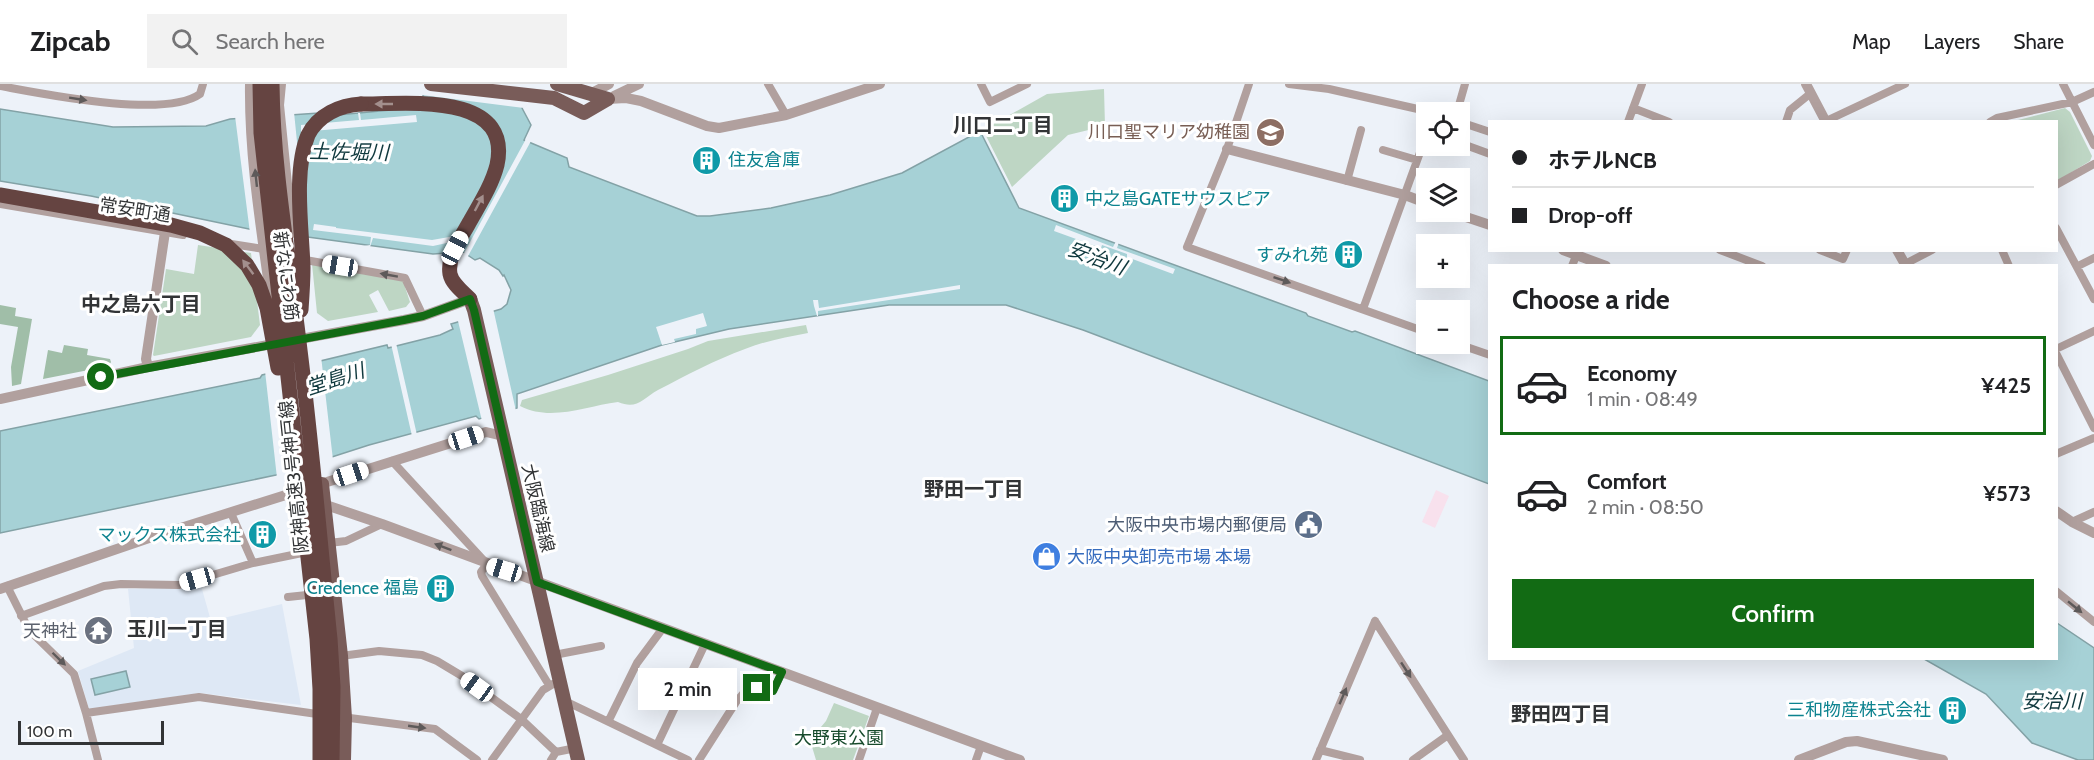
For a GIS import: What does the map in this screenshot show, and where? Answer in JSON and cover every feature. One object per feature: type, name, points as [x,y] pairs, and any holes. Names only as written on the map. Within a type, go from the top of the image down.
[{"type":"highway","name":"阪神高速3号神戸線","points":[[260,84],[261,133],[296,470],[318,649],[320,760]]},
{"type":"highway","name":"阪神高速3号神戸線","points":[[272,84],[274,131],[288,269],[304,348],[330,639],[333,705],[332,760]]},
{"type":"highway","points":[[304,348],[300,208],[302,162],[309,134],[321,119],[333,111],[354,104],[449,106],[474,112],[494,131],[499,150],[496,168],[451,257],[450,276],[472,304]]},
{"type":"highway","points":[[0,195],[187,229],[213,238],[236,253],[256,278],[265,300],[296,470]]},
{"type":"main road","points":[[431,84],[541,95],[554,98],[578,110],[608,99]]},
{"type":"main road","points":[[557,84],[588,89],[608,99]]},
{"type":"main road","points":[[578,110],[588,89]]},
{"type":"main road","name":"大阪臨海線","points":[[472,304],[554,655],[554,684],[565,700],[577,754]]},
{"type":"main road","name":"新なにわ筋","points":[[321,477],[326,505],[341,656],[345,718],[344,760]]},
{"type":"main road","name":"新なにわ筋","points":[[295,492],[307,595],[316,715],[315,760]]},
{"type":"street","points":[[0,86],[113,104],[181,103],[200,94],[203,84]]},
{"type":"street","name":"新なにわ筋","points":[[250,84],[249,108],[262,237],[296,470],[295,492]]},
{"type":"street","name":"新なにわ筋","points":[[281,84],[279,105],[294,258],[321,477]]},
{"type":"street","points":[[588,89],[609,84]]},
{"type":"street","points":[[608,99],[639,84]]},
{"type":"street","points":[[768,84],[786,115]]},
{"type":"street","points":[[608,99],[626,98],[641,101],[707,126],[719,128],[786,115],[880,84]]},
{"type":"street","points":[[981,84],[990,102],[1027,84]]},
{"type":"street","points":[[1249,84],[1227,149],[1187,247],[1416,328]]},
{"type":"street","points":[[1289,84],[1329,89],[1416,109]]},
{"type":"street","points":[[1460,102],[1465,84]]},
{"type":"street","points":[[1629,120],[1642,84]]},
{"type":"street","points":[[1828,120],[1905,84]]},
{"type":"street","points":[[2063,84],[2094,145]]},
{"type":"street","points":[[1786,120],[1790,110],[1809,88],[1825,120]]},
{"type":"street","points":[[1995,120],[2072,102],[2094,92]]},
{"type":"street","points":[[1633,108],[1664,120]]},
{"type":"street","points":[[1470,125],[1488,131]]},
{"type":"street","points":[[1347,181],[1361,130]]},
{"type":"street","points":[[1470,147],[1488,153]]},
{"type":"street","points":[[1227,149],[1416,199]]},
{"type":"street","points":[[1383,150],[1417,160]]},
{"type":"street","points":[[1363,309],[1418,156]]},
{"type":"street","points":[[2058,184],[2094,164]]},
{"type":"street","name":"常安町通","points":[[0,204],[264,249]]},
{"type":"street","points":[[1470,218],[1488,224]]},
{"type":"street","points":[[2058,231],[2094,299]]},
{"type":"street","points":[[148,368],[146,358],[165,232]]},
{"type":"street","points":[[1825,252],[1842,259],[1846,252]]},
{"type":"street","points":[[1907,264],[1928,252]]},
{"type":"street","points":[[1732,253],[1757,264]]},
{"type":"street","points":[[1576,257],[1599,264]]},
{"type":"street","points":[[294,258],[405,278],[423,316]]},
{"type":"street","points":[[2078,266],[2094,258]]},
{"type":"street","points":[[0,399],[277,343],[304,348],[472,304]]},
{"type":"street","points":[[2058,350],[2094,331]]},
{"type":"street","points":[[1470,348],[1488,354]]},
{"type":"street","points":[[2058,355],[2094,428]]},
{"type":"street","points":[[98,760],[87,713],[74,674],[29,630],[4,587],[295,492],[321,477],[392,461],[486,432],[503,436]]},
{"type":"street","points":[[2058,453],[2094,438]]},
{"type":"street","points":[[392,461],[487,564]]},
{"type":"street","points":[[326,505],[1020,760]]},
{"type":"street","points":[[2058,512],[2094,533]]},
{"type":"street","points":[[2072,522],[2094,512]]},
{"type":"street","points":[[231,513],[253,563]]},
{"type":"street","points":[[329,543],[346,541],[382,524]]},
{"type":"street","points":[[21,616],[104,586],[179,585],[253,563],[302,553]]},
{"type":"street","points":[[487,564],[482,576],[554,684],[521,719],[492,760]]},
{"type":"street","points":[[2058,593],[2094,622]]},
{"type":"street","points":[[288,597],[307,595]]},
{"type":"street","points":[[1316,760],[1375,621],[1464,760]]},
{"type":"street","points":[[609,720],[637,663],[663,628]]},
{"type":"street","points":[[657,745],[705,644]]},
{"type":"street","points":[[554,655],[601,646]]},
{"type":"street","points":[[341,656],[379,651],[422,655],[462,676],[521,719],[554,756],[577,754]]},
{"type":"street","points":[[699,760],[736,702],[747,689],[773,691],[782,672]]},
{"type":"street","points":[[87,713],[199,697],[316,715],[435,729],[477,760]]},
{"type":"street","points":[[565,700],[688,760]]},
{"type":"street","points":[[859,760],[877,708]]},
{"type":"street","points":[[1413,760],[1448,735]]},
{"type":"street","points":[[1803,760],[1846,742],[1857,741],[1938,759]]},
{"type":"street","points":[[976,760],[981,746]]},
{"type":"street","points":[[1320,750],[1360,760]]},
{"type":"shaded area","points":[[1436,490],[1449,496],[1435,528],[1422,522]]},
{"type":"shaded area","points":[[200,582],[211,621],[282,604],[301,705],[200,693],[89,709],[78,671],[134,648],[128,589],[183,587]]},
{"type":"green space","points":[[1104,89],[1105,126],[1068,135],[1012,187],[983,130],[1047,94]]},
{"type":"green space","points":[[2065,108],[2070,112],[2092,156],[2090,161],[2058,180],[2058,120],[2018,120]]},
{"type":"green space","points":[[198,245],[251,253],[260,325],[251,337],[154,356],[166,269],[194,274]]},
{"type":"green space","points":[[312,264],[403,280],[410,302],[406,307],[389,311],[378,290],[369,295],[378,312],[328,321],[317,313]]},
{"type":"green space","points":[[0,305],[16,308],[15,316],[32,319],[21,384],[12,386],[11,367],[18,327],[0,324]]},
{"type":"green space","points":[[806,325],[808,333],[768,341],[734,353],[658,390],[635,404],[618,402],[556,413],[532,411],[520,406],[522,400],[608,375],[708,341]]},
{"type":"green space","points":[[64,345],[88,349],[87,355],[110,359],[111,362],[109,366],[43,379],[48,350],[62,353]]},
{"type":"green space","name":"大野東公園","points":[[834,703],[869,716],[853,760],[816,760],[810,740],[826,721]]},
{"type":"water","points":[[430,84],[551,84],[522,108],[531,125],[524,140],[567,158],[569,167],[697,216],[771,208],[830,195],[902,173],[980,131],[1019,208],[1488,381],[1488,484],[1083,330],[1006,305],[889,305],[729,329],[662,345],[517,394],[517,408],[479,419],[476,416],[369,445],[276,475],[0,533],[0,431],[260,378],[262,375],[387,345],[388,348],[440,335],[453,329],[451,324],[501,309],[507,304],[511,290],[499,270],[480,258],[475,260],[463,252],[433,254],[249,229],[91,196],[0,181],[0,109],[113,127],[206,126],[230,119],[319,113],[337,115],[391,110],[420,101]]},
{"type":"water","name":"安治川","points":[[2058,624],[2094,648],[2094,760],[2078,760],[2032,743],[1986,694],[1926,660],[2058,660]]},
{"type":"water","points":[[126,671],[130,687],[95,695],[91,679]]},
{"type":"pier","points":[[426,84],[554,84],[524,108],[422,95]]},
{"type":"pier","points":[[294,112],[307,241],[250,233],[235,116]]},
{"type":"pier","points":[[358,113],[360,113],[361,120],[416,115],[417,122],[301,132],[301,125],[359,120]]},
{"type":"pier","points":[[527,137],[531,141],[467,258],[463,255]]},
{"type":"pier","points":[[314,224],[432,240],[455,236],[456,241],[433,246],[373,238],[370,247],[364,246],[370,245],[371,237],[313,230]]},
{"type":"pier","points":[[1056,225],[1113,247],[1116,241],[1119,242],[1117,248],[1175,269],[1173,274],[1127,257],[1127,254],[1102,245],[1101,248],[1054,231]]},
{"type":"pier","points":[[960,285],[960,289],[818,311],[818,316],[813,300],[818,300],[819,308]]},
{"type":"pier","points":[[493,308],[516,411],[482,421],[456,320]]},
{"type":"pier","points":[[703,313],[707,326],[696,329],[696,334],[674,339],[675,342],[662,345],[656,327]]},
{"type":"pier","points":[[396,343],[417,435],[412,436],[391,344]]},
{"type":"pier","points":[[321,356],[333,460],[277,478],[265,371]]},
{"type":"place","name":"川口聖マリア幼稚園","points":[[1271,132]]},
{"type":"place","name":"住友倉庫","points":[[707,160]]},
{"type":"place","name":"中之島GATEサウスピア","points":[[1064,199]]},
{"type":"place","name":"すみれ苑","points":[[1349,255]]},
{"type":"place","name":"大阪中央市場内郵便局","points":[[1308,525]]},
{"type":"place","name":"マックス株式会社","points":[[262,535]]},
{"type":"place","name":"大阪中央卸売市場 本場","points":[[1046,557]]},
{"type":"place","name":"Credence 福島","points":[[440,588]]},
{"type":"place","name":"天神社","points":[[98,631]]},
{"type":"place","name":"三和物産株式会社","points":[[1952,710]]},
{"type":"district","name":"川口二丁目","points":[[1003,125]]},
{"type":"district","name":"中之島六丁目","points":[[141,304]]},
{"type":"district","name":"野田一丁目","points":[[974,489]]},
{"type":"district","name":"玉川一丁目","points":[[177,629]]},
{"type":"district","name":"野田四丁目","points":[[1561,714]]},
{"type":"route","points":[[101,377],[423,316],[470,299],[537,582],[782,672],[773,691],[757,688]]},
{"type":"water label","name":"土佐堀川","points":[[349,152]]},
{"type":"water label","name":"堂島川","points":[[335,379]]}]
